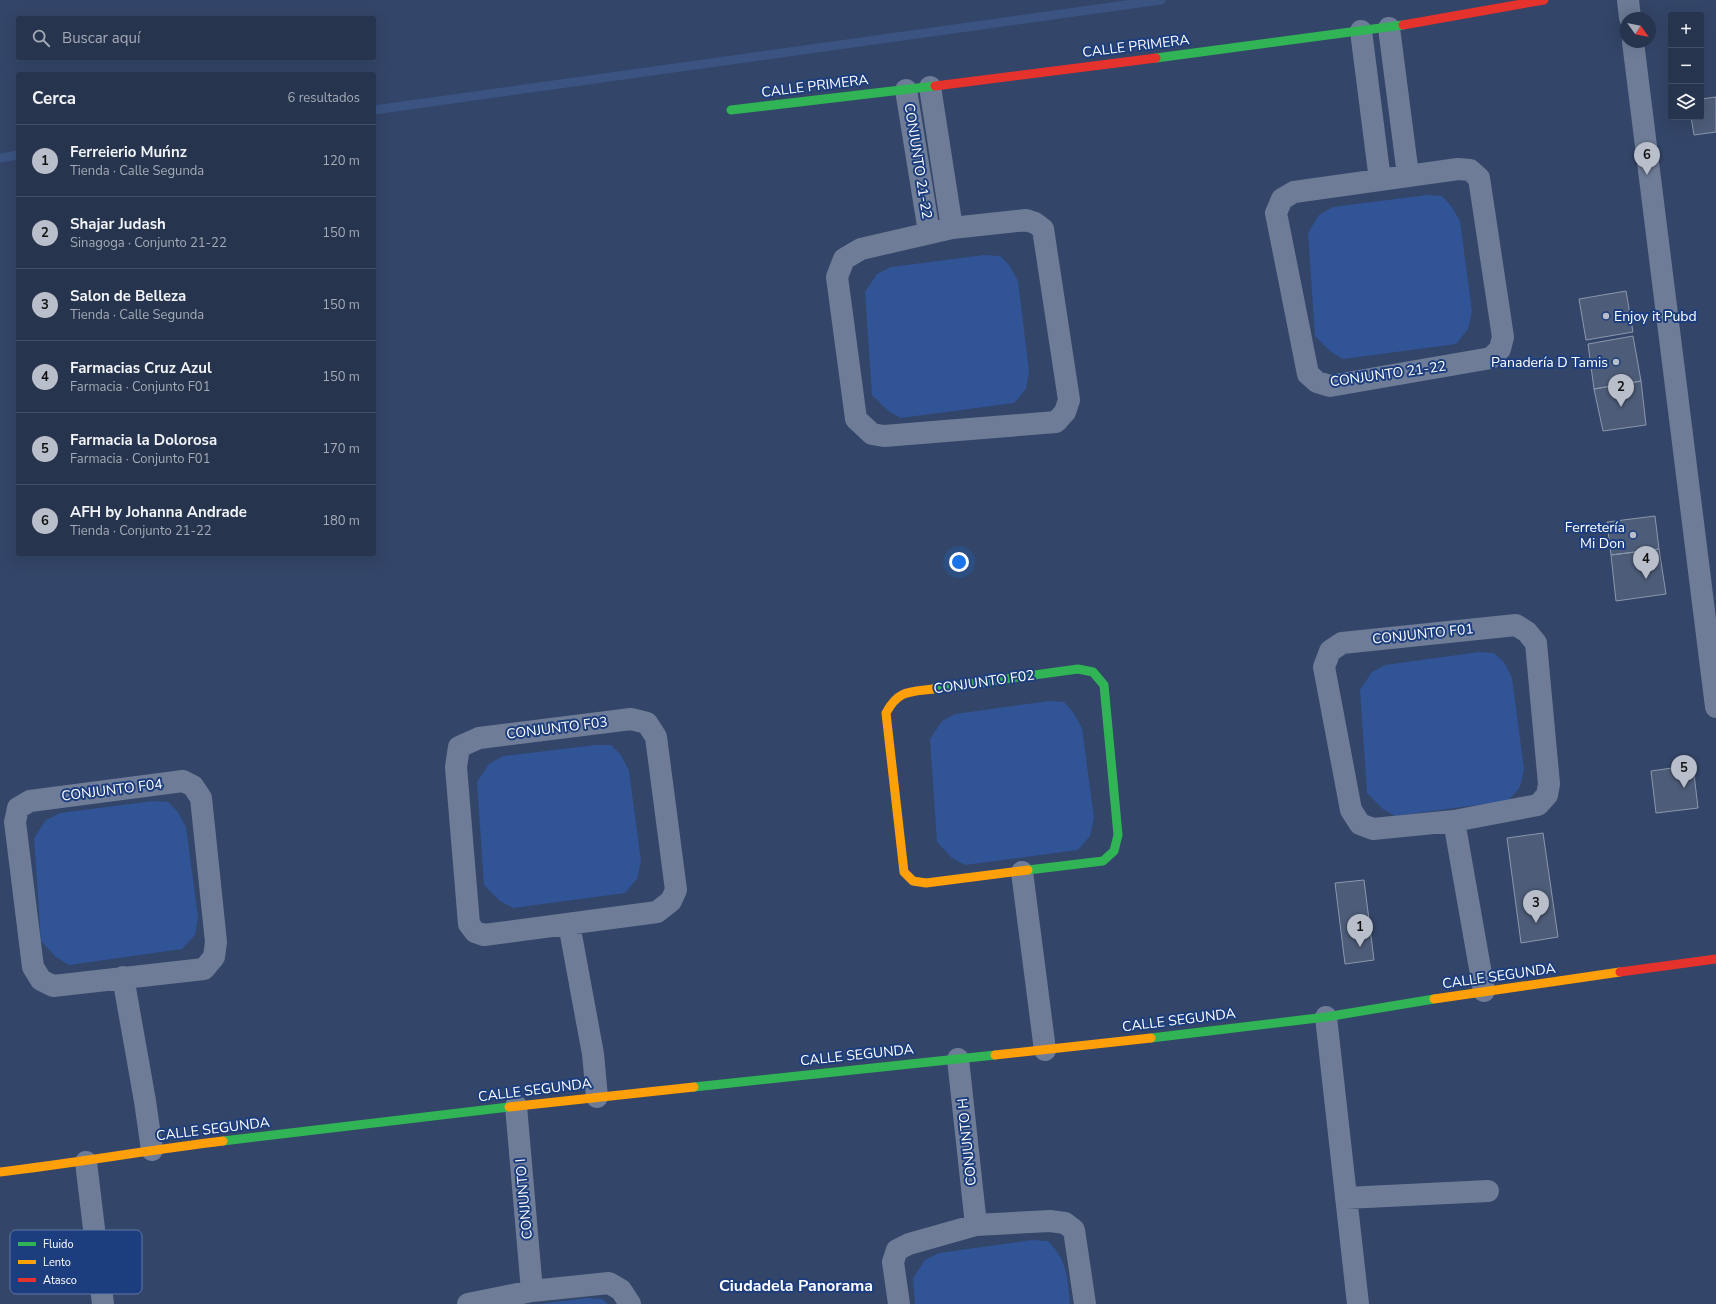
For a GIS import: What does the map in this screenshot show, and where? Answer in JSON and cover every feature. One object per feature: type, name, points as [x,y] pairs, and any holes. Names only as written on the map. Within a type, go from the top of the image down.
[{"type":"street","name":"CALLE PRIMERA","points":[[731,110],[906,90],[1389,28],[1544,0]]},
{"type":"street","points":[[1628,0],[1629,12]]},
{"type":"street","points":[[1389,28],[1408,175]]},
{"type":"street","points":[[1361,31],[1380,180]]},
{"type":"street","points":[[1634,48],[1716,707]]},
{"type":"street","name":"CONJUNTO 21-22","points":[[930,87],[952,228]]},
{"type":"street","name":"CONJUNTO 21-22","points":[[906,90],[929,232]]},
{"type":"street","name":"CONJUNTO 21-22","points":[[1458,169],[1470,170],[1479,178],[1503,337],[1500,350],[1491,358],[1330,386],[1317,382],[1308,374],[1276,213],[1282,199],[1294,192],[1380,180],[1458,169]]},
{"type":"street","points":[[1026,220],[1035,223],[1043,229],[1069,400],[1065,412],[1056,422],[884,436],[872,434],[856,419],[837,277],[844,258],[861,249],[929,232],[1026,220]]},
{"type":"street","name":"CONJUNTO F01","points":[[1516,625],[1527,632],[1536,643],[1549,784],[1547,795],[1538,805],[1454,821],[1373,829],[1360,824],[1351,810],[1324,667],[1330,651],[1342,642],[1516,625]]},
{"type":"street","name":"CONJUNTO F02","points":[[1078,669],[1093,672],[1104,685],[1118,835],[1114,851],[1103,861],[1022,872],[926,883],[913,881],[904,872],[886,713],[892,700],[905,693],[1078,669]]},
{"type":"street","name":"CONJUNTO F03","points":[[631,719],[647,723],[656,737],[676,890],[671,901],[657,912],[568,924],[484,935],[475,932],[470,924],[456,766],[459,747],[479,738],[631,719]]},
{"type":"street","name":"CONJUNTO F04","points":[[183,781],[193,786],[201,798],[216,942],[214,957],[204,969],[123,977],[53,986],[41,980],[33,967],[16,822],[18,808],[30,801],[183,781]]},
{"type":"street","points":[[1454,821],[1484,991]]},
{"type":"street","points":[[1022,872],[1046,1050]]},
{"type":"street","points":[[568,924],[593,1054],[597,1097]]},
{"type":"street","name":"CALLE SEGUNDA","points":[[0,1172],[86,1162],[152,1150],[516,1106],[1046,1050],[1326,1016],[1484,991],[1716,959]]},
{"type":"street","points":[[123,977],[152,1150]]},
{"type":"street","points":[[1326,1016],[1358,1304]]},
{"type":"street","name":"CONJUNTO H","points":[[958,1059],[976,1225]]},
{"type":"street","name":"CONJUNTO I","points":[[516,1106],[532,1291]]},
{"type":"street","points":[[86,1162],[94,1230]]},
{"type":"street","points":[[1346,1198],[1488,1191]]},
{"type":"street","points":[[899,1304],[893,1262],[896,1250],[909,1244],[976,1225],[1050,1221],[1065,1223],[1074,1230],[1085,1304]]},
{"type":"street","points":[[468,1304],[532,1291],[609,1283],[621,1290],[630,1304]]},
{"type":"street","points":[[102,1294],[103,1304]]},
{"type":"shaded area","points":[[1427,195],[1442,196],[1451,206],[1460,221],[1472,311],[1468,329],[1456,344],[1343,359],[1331,352],[1315,336],[1308,233],[1319,215],[1333,207]]},
{"type":"shaded area","points":[[984,255],[1000,256],[1009,265],[1018,281],[1029,371],[1026,389],[1014,403],[901,418],[888,411],[872,395],[865,292],[877,274],[891,267]]},
{"type":"shaded area","points":[[1479,652],[1494,653],[1504,662],[1512,678],[1524,769],[1520,787],[1508,801],[1395,816],[1383,809],[1367,793],[1360,690],[1372,672],[1385,665]]},
{"type":"shaded area","points":[[1049,701],[1064,702],[1073,712],[1082,728],[1094,818],[1090,836],[1078,850],[965,865],[952,858],[937,842],[930,739],[942,721],[955,714]]},
{"type":"shaded area","points":[[596,745],[611,745],[621,755],[629,771],[641,861],[637,879],[625,893],[513,908],[500,901],[484,885],[477,782],[489,764],[503,756]]},
{"type":"shaded area","points":[[153,801],[168,802],[177,811],[186,827],[198,917],[195,935],[182,949],[69,965],[56,957],[41,941],[34,838],[46,820],[60,813]]},
{"type":"shaded area","points":[[1032,1240],[1048,1241],[1055,1249],[1063,1263],[1065,1270],[1070,1304],[915,1304],[913,1278],[925,1260],[939,1253]]},
{"type":"shaded area","points":[[587,1298],[602,1299],[608,1304],[539,1304]]},
{"type":"building","points":[[1716,97],[1716,132],[1694,135],[1692,120],[1704,120],[1704,99]]},
{"type":"building","name":"Enjoy it Pubd","points":[[1626,291],[1633,332],[1586,340],[1579,299]]},
{"type":"building","points":[[1633,336],[1641,381],[1594,389],[1588,344]]},
{"type":"building","points":[[1641,381],[1646,425],[1603,431],[1594,389]]},
{"type":"building","name":"Ferretería Mi Don","points":[[1655,516],[1659,549],[1611,555],[1607,522]]},
{"type":"building","points":[[1659,549],[1666,594],[1616,601],[1611,555]]},
{"type":"building","points":[[1693,765],[1698,808],[1656,813],[1651,771]]},
{"type":"building","points":[[1543,833],[1558,937],[1521,943],[1507,838]]},
{"type":"building","points":[[1364,880],[1374,960],[1345,964],[1335,883]]},
{"type":"waterway","points":[[376,110],[1161,0]]},
{"type":"waterway","points":[[0,158],[16,155]]},
{"type":"traffic: fast","points":[[1156,58],[1403,25]]},
{"type":"traffic: fast","points":[[731,110],[935,86]]},
{"type":"traffic: fast","points":[[1028,870],[1103,861],[1114,851],[1118,835],[1104,685],[1093,672],[1078,669]]},
{"type":"traffic: fast","points":[[933,689],[1078,669]]},
{"type":"traffic: fast","points":[[1151,1038],[1326,1017],[1434,999]]},
{"type":"traffic: fast","points":[[694,1087],[995,1055]]},
{"type":"traffic: fast","points":[[223,1141],[509,1107]]},
{"type":"traffic: slow","points":[[933,689],[911,692],[900,696],[890,705],[886,713],[904,872],[913,881],[926,883],[1028,870]]},
{"type":"traffic: slow","points":[[1434,999],[1620,972]]},
{"type":"traffic: slow","points":[[995,1055],[1151,1038]]},
{"type":"traffic: slow","points":[[509,1107],[694,1087]]},
{"type":"traffic: slow","points":[[0,1172],[223,1141]]},
{"type":"traffic: jam","points":[[1403,25],[1544,0]]},
{"type":"traffic: jam","points":[[935,86],[1156,58]]},
{"type":"traffic: jam","points":[[1620,972],[1716,959]]},
{"type":"place","name":"AFH by Johanna Andrade","points":[[1647,175]]},
{"type":"place","name":"Enjoy it Pubd","points":[[1606,316]]},
{"type":"place","name":"Panadería D Tamis","points":[[1616,362]]},
{"type":"place","name":"Shajar Judash","points":[[1621,407]]},
{"type":"place","name":"Ferretería Mi Don","points":[[1633,535]]},
{"type":"place","name":"Farmacias Cruz Azul","points":[[1646,579]]},
{"type":"place","name":"Farmacia la Dolorosa","points":[[1684,788]]},
{"type":"place","name":"Salon de Belleza","points":[[1536,923]]},
{"type":"place","name":"Ferreierio Muńnz","points":[[1360,947]]},
{"type":"district","name":"Ciudadela Panorama","points":[[796,1286]]}]
